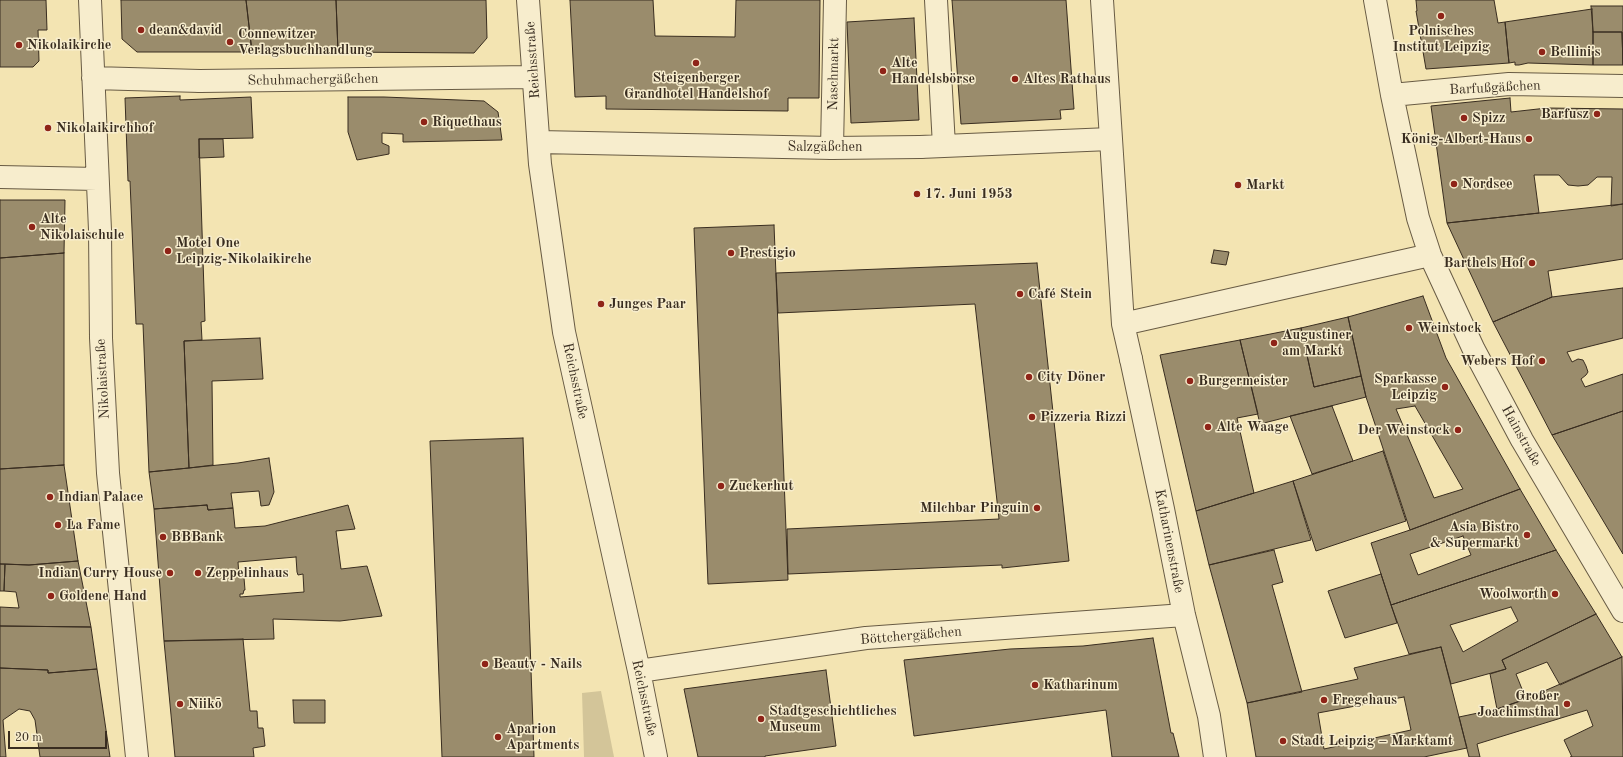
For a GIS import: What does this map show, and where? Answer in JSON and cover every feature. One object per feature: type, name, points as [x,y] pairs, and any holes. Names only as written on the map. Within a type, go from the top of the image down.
[{"type":"street","name":"Nikolaistraße","points":[[90,0],[100,230],[101,338],[108,473],[137,757]]},
{"type":"street","name":"Reichsstraße","points":[[528,0],[540,164],[564,332],[639,671],[656,757]]},
{"type":"street","name":"Naschmarkt","points":[[832,148],[835,0]]},
{"type":"street","points":[[936,0],[944,146]]},
{"type":"street","points":[[1102,0],[1123,324],[1430,255],[1418,218],[1392,95],[1375,0]]},
{"type":"street","name":"Schuhmachergäßchen","points":[[93,78],[200,81],[534,77]]},
{"type":"street","name":"Barfußgäßchen","points":[[1392,95],[1509,84],[1623,86]]},
{"type":"street","name":"Salzgäßchen","points":[[539,142],[832,148],[920,147],[1110,139]]},
{"type":"street","points":[[0,178],[97,179]]},
{"type":"street","name":"Hainstraße","points":[[1430,255],[1474,350],[1522,440],[1623,612]]},
{"type":"street","name":"Katharinenstraße","points":[[1123,324],[1184,615],[1209,716],[1216,757]]},
{"type":"street","name":"Böttchergäßchen","points":[[639,671],[866,638],[1184,615]]},
{"type":"shaded area","points":[[601,691],[614,757],[584,757],[582,693]]},
{"type":"building","name":"Nikolaikirche","points":[[0,0],[46,0],[47,30],[38,30],[39,61],[33,67],[0,67]]},
{"type":"building","points":[[121,0],[246,0],[252,52],[137,52],[122,39]]},
{"type":"building","points":[[246,0],[336,0],[338,52],[252,52]]},
{"type":"building","points":[[336,0],[486,0],[487,38],[474,53],[338,52]]},
{"type":"building","name":"Steigenberger Grandhotel Handelshof","points":[[570,0],[653,0],[655,36],[735,37],[736,0],[820,0],[819,98],[788,98],[788,111],[606,109],[606,96],[575,97]]},
{"type":"building","name":"Altes Rathaus","points":[[952,0],[1066,0],[1074,109],[1060,110],[1061,119],[961,124]]},
{"type":"building","points":[[1416,0],[1494,0],[1498,23],[1505,22],[1509,63],[1426,69],[1416,11]]},
{"type":"building","points":[[1591,6],[1623,6],[1623,65],[1622,32],[1593,32]]},
{"type":"building","points":[[1592,9],[1593,65],[1528,63],[1515,65],[1515,62],[1509,63],[1505,22]]},
{"type":"building","name":"Alte Handelsbörse","points":[[914,18],[919,120],[851,123],[847,22]]},
{"type":"building","points":[[1593,32],[1622,32],[1623,65],[1593,65]]},
{"type":"building","name":"Motel One Leipzig-Nikolaikirche","points":[[180,96],[180,100],[251,97],[253,138],[199,139],[205,321],[201,322],[202,340],[184,341],[189,468],[149,472],[143,324],[136,324],[125,98]]},
{"type":"building","name":"Riquethaus","points":[[348,97],[484,101],[498,112],[502,140],[403,142],[403,134],[382,133],[382,143],[389,146],[389,154],[357,160],[348,132]]},
{"type":"building","name":"König-Albert-Haus","points":[[1510,98],[1511,112],[1547,108],[1623,109],[1623,204],[1611,206],[1612,177],[1597,177],[1588,185],[1578,186],[1568,185],[1559,175],[1534,175],[1539,213],[1447,223],[1431,106]]},
{"type":"building","points":[[199,139],[223,139],[224,157],[199,158]]},
{"type":"building","name":"Alte Nikolaischule","points":[[0,200],[65,200],[64,253],[0,258]]},
{"type":"building","name":"Barthels Hof","points":[[1623,204],[1623,259],[1548,271],[1552,297],[1493,322],[1447,223]]},
{"type":"building","points":[[774,225],[788,580],[708,584],[694,228]]},
{"type":"building","points":[[1214,250],[1229,252],[1226,265],[1211,263]]},
{"type":"building","points":[[64,253],[64,465],[0,469],[0,258]]},
{"type":"building","points":[[1037,263],[1069,561],[1002,568],[1002,565],[788,574],[787,529],[999,519],[975,304],[778,313],[776,273]]},
{"type":"building","name":"Webers Hof","points":[[1623,288],[1623,338],[1567,352],[1572,362],[1578,359],[1583,360],[1588,372],[1581,379],[1585,387],[1623,374],[1623,411],[1552,435],[1493,322],[1552,297]]},
{"type":"building","name":"Der Weinstock","points":[[1423,296],[1446,358],[1520,489],[1410,530],[1366,397],[1348,317]],"holes":[[[1415,406],[1463,489],[1434,498],[1396,409]]]},
{"type":"building","points":[[1348,317],[1361,376],[1314,387],[1301,328]]},
{"type":"building","points":[[1301,328],[1314,387],[1361,376],[1366,397],[1260,424],[1240,340]]},
{"type":"building","points":[[260,338],[263,379],[212,381],[213,465],[189,468],[184,341]]},
{"type":"building","name":"Alte Waage","points":[[1240,340],[1258,414],[1237,418],[1254,493],[1196,511],[1160,355]]},
{"type":"building","points":[[1332,406],[1353,461],[1312,474],[1290,416]]},
{"type":"building","points":[[1623,411],[1623,554],[1552,435]]},
{"type":"building","name":"Beauty - Nails","points":[[523,438],[534,757],[442,757],[430,441]]},
{"type":"building","points":[[1383,451],[1406,521],[1316,551],[1293,481]]},
{"type":"building","points":[[269,458],[274,492],[269,505],[261,506],[259,491],[231,493],[233,508],[208,510],[207,505],[154,509],[149,472],[238,463]]},
{"type":"building","points":[[64,465],[78,561],[29,565],[0,564],[0,469]]},
{"type":"building","points":[[1293,481],[1311,540],[1209,565],[1196,511]]},
{"type":"building","points":[[1520,489],[1556,550],[1391,605],[1371,543]],"holes":[[[1463,536],[1471,555],[1418,575],[1410,554]]]},
{"type":"building","name":"Zeppelinhaus","points":[[207,505],[208,510],[233,508],[235,528],[265,526],[348,505],[355,529],[336,531],[341,569],[367,566],[382,616],[340,621],[273,619],[274,639],[164,641],[154,509]],"holes":[[[296,557],[298,575],[303,574],[304,592],[240,597],[240,594],[243,594],[245,590],[244,578],[239,576],[238,562]]]},
{"type":"building","points":[[1274,550],[1283,582],[1272,585],[1302,692],[1247,703],[1209,565]]},
{"type":"building","points":[[1556,550],[1596,614],[1502,660],[1506,669],[1451,684],[1441,647],[1409,654],[1391,605]],"holes":[[[1511,607],[1518,621],[1463,652],[1450,625]]]},
{"type":"building","name":"Goldene Hand","points":[[78,561],[91,627],[0,626],[0,607],[19,608],[16,592],[4,591],[5,564],[29,565]]},
{"type":"building","points":[[0,564],[5,564],[4,591],[0,591]]},
{"type":"building","points":[[1381,574],[1397,623],[1345,638],[1328,591]]},
{"type":"building","points":[[1596,614],[1622,657],[1560,685],[1547,662],[1516,674],[1526,699],[1497,709],[1490,674],[1506,669],[1502,660]]},
{"type":"building","points":[[0,626],[91,627],[97,669],[48,673],[48,670],[0,668]]},
{"type":"building","name":"Katharinum","points":[[1153,638],[1171,733],[1173,733],[1179,757],[1112,757],[1106,710],[914,736],[904,660],[1010,649],[1083,646]]},
{"type":"building","points":[[243,639],[250,711],[257,711],[258,728],[263,728],[265,746],[253,748],[254,757],[175,757],[164,641]]},
{"type":"building","name":"Fregehaus","points":[[1441,647],[1467,748],[1424,757],[1256,757],[1247,703],[1358,679],[1354,668]],"holes":[[[1404,697],[1411,730],[1324,749],[1318,713]]]},
{"type":"building","name":"Großer Joachimsthal","points":[[1622,657],[1623,757],[1572,757],[1564,740],[1593,726],[1587,710],[1477,744],[1480,757],[1469,757],[1459,717],[1497,709],[1526,699]]},
{"type":"building","points":[[0,668],[48,670],[48,673],[97,669],[110,757],[40,757],[35,720],[30,711],[19,709],[3,720],[6,757],[0,757]]},
{"type":"building","name":"Stadtgeschichtliches Museum","points":[[826,670],[836,746],[765,757],[698,757],[684,689]]},
{"type":"building","points":[[293,700],[325,700],[325,723],[294,723]]},
{"type":"place","name":"Polnisches Institut Leipzig","points":[[1441,16]]},
{"type":"place","name":"dean&david","points":[[141,30]]},
{"type":"place","name":"Connewitzer Verlagsbuchhandlung","points":[[230,42]]},
{"type":"place","name":"Nikolaikirche","points":[[19,45]]},
{"type":"place","name":"Bellini's","points":[[1542,52]]},
{"type":"place","name":"Steigenberger Grandhotel Handelshof","points":[[696,63]]},
{"type":"place","name":"Alte Handelsbörse","points":[[883,71]]},
{"type":"place","name":"Altes Rathaus","points":[[1015,79]]},
{"type":"place","name":"Barfusz","points":[[1597,114]]},
{"type":"place","name":"Spizz","points":[[1464,118]]},
{"type":"place","name":"Riquethaus","points":[[424,122]]},
{"type":"place","name":"Nikolaikirchhof","points":[[48,128]]},
{"type":"place","name":"König-Albert-Haus","points":[[1529,139]]},
{"type":"place","name":"Nordsee","points":[[1454,184]]},
{"type":"place","name":"Markt","points":[[1238,185]]},
{"type":"place","name":"17. Juni 1953","points":[[917,194]]},
{"type":"place","name":"Alte Nikolaischule","points":[[32,227]]},
{"type":"place","name":"Motel One Leipzig-Nikolaikirche","points":[[168,251]]},
{"type":"place","name":"Prestigio","points":[[731,253]]},
{"type":"place","name":"Barthels Hof","points":[[1532,263]]},
{"type":"place","name":"Café Stein","points":[[1020,294]]},
{"type":"place","name":"Junges Paar","points":[[601,304]]},
{"type":"place","name":"Weinstock","points":[[1409,328]]},
{"type":"place","name":"Augustiner am Markt","points":[[1274,343]]},
{"type":"place","name":"Webers Hof","points":[[1542,361]]},
{"type":"place","name":"City Döner","points":[[1029,377]]},
{"type":"place","name":"Burgermeister","points":[[1190,381]]},
{"type":"place","name":"Sparkasse Leipzig","points":[[1445,387]]},
{"type":"place","name":"Pizzeria Rizzi","points":[[1032,417]]},
{"type":"place","name":"Alte Waage","points":[[1208,427]]},
{"type":"place","name":"Der Weinstock","points":[[1458,430]]},
{"type":"place","name":"Zuckerhut","points":[[721,486]]},
{"type":"place","name":"Indian Palace","points":[[50,497]]},
{"type":"place","name":"Milchbar Pinguin","points":[[1037,508]]},
{"type":"place","name":"La Fame","points":[[58,525]]},
{"type":"place","name":"Asia Bistro & Supermarkt","points":[[1527,535]]},
{"type":"place","name":"BBBank","points":[[163,537]]},
{"type":"place","name":"Indian Curry House","points":[[170,573]]},
{"type":"place","name":"Zeppelinhaus","points":[[198,573]]},
{"type":"place","name":"Woolworth","points":[[1555,594]]},
{"type":"place","name":"Goldene Hand","points":[[51,596]]},
{"type":"place","name":"Beauty - Nails","points":[[485,664]]},
{"type":"place","name":"Katharinum","points":[[1035,685]]},
{"type":"place","name":"Fregehaus","points":[[1324,700]]},
{"type":"place","name":"Niikō","points":[[180,704]]},
{"type":"place","name":"Großer Joachimsthal","points":[[1567,704]]},
{"type":"place","name":"Stadtgeschichtliches Museum","points":[[761,719]]},
{"type":"place","name":"Aparion Apartments","points":[[498,737]]},
{"type":"place","name":"Stadt Leipzig – Marktamt","points":[[1283,741]]}]
